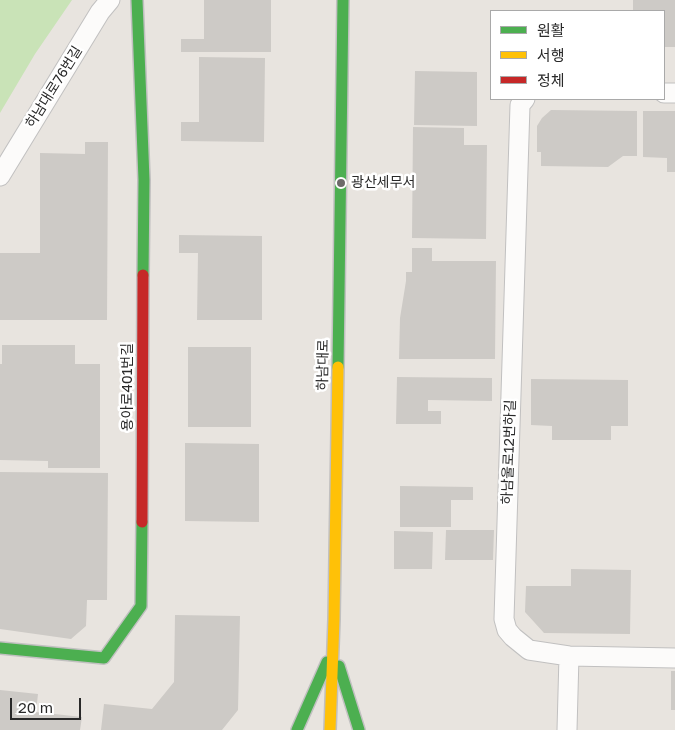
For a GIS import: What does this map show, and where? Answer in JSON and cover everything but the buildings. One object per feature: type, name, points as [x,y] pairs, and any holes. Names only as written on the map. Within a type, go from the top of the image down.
[{"type":"main road","name":"용아로401번길","points":[[0,648],[104,658],[141,606],[144,180],[137,0]]},
{"type":"main road","name":"하남대로","points":[[330,730],[344,0]]},
{"type":"main road","points":[[297,730],[333,647]]},
{"type":"main road","points":[[333,647],[358,730]]},
{"type":"street","name":"하남대로76번길","points":[[0,176],[100,12],[110,0]]},
{"type":"street","name":"하남울로12번하길","points":[[524,100],[520,105],[504,619],[507,630],[529,650],[569,656],[675,658]]},
{"type":"street","points":[[567,730],[569,656]]},
{"type":"green space","points":[[0,0],[72,0],[35,54],[0,113]]},
{"type":"traffic: fast","points":[[137,0],[144,180],[143,275]]},
{"type":"traffic: fast","points":[[338,367],[343,0]]},
{"type":"traffic: fast","points":[[0,648],[104,658],[141,606],[142,522]]},
{"type":"traffic: fast","points":[[297,730],[327,662]]},
{"type":"traffic: fast","points":[[339,666],[359,730]]},
{"type":"traffic: slow","points":[[330,730],[334,619],[338,367]]},
{"type":"traffic: jam","points":[[142,522],[143,275]]},
{"type":"place","name":"광산세무서","points":[[341,183]]}]
